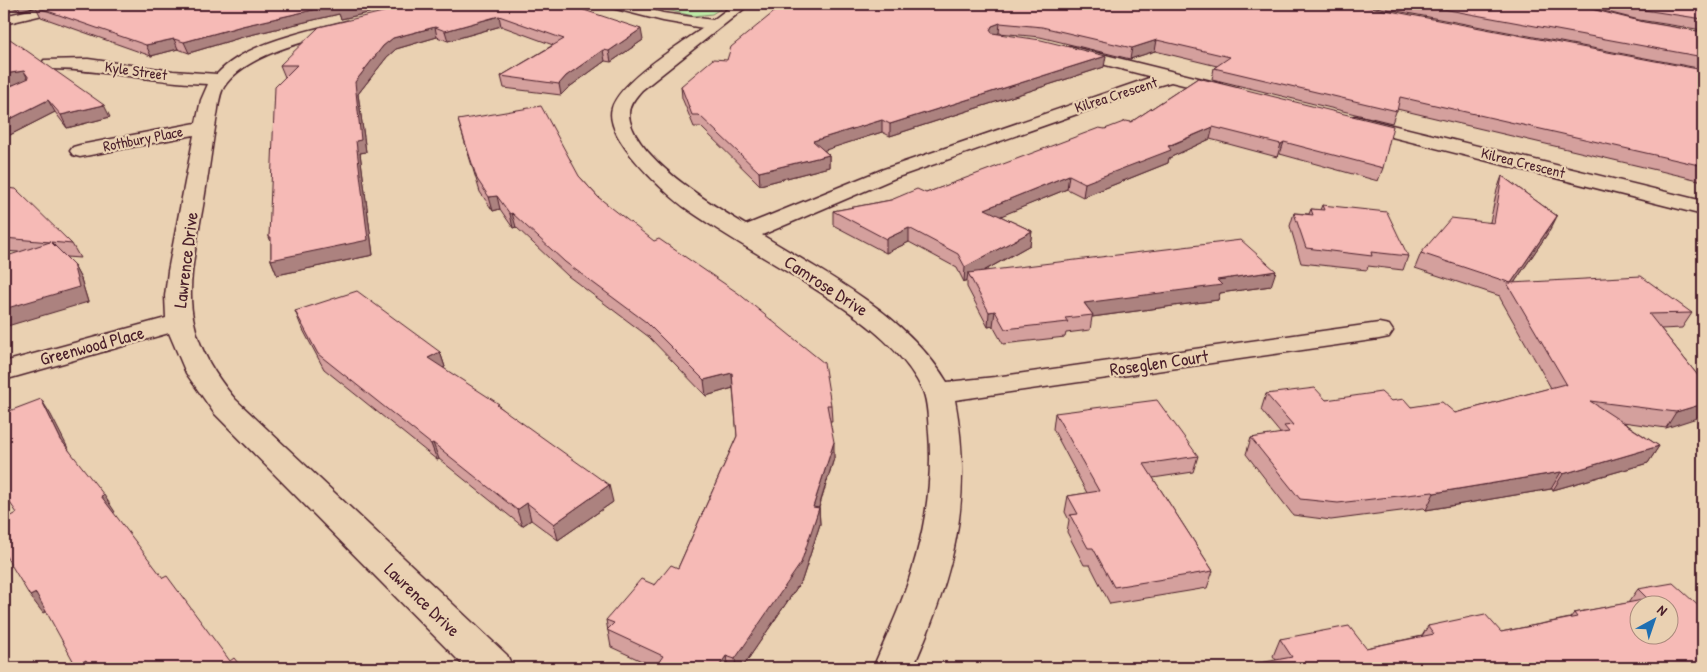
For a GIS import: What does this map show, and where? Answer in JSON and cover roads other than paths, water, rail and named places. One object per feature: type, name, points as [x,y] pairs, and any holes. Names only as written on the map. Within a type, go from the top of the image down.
[{"type":"street","points":[[4,20],[72,4]]},
{"type":"street","points":[[614,4],[656,16],[715,25]]},
{"type":"street","name":"Camrose Drive","points":[[744,4],[636,86],[623,104],[620,112],[621,122],[624,132],[663,178],[674,188],[854,302],[876,318],[910,353],[938,392],[947,459],[945,501],[929,578],[893,668]]},
{"type":"street","name":"Lawrence Drive","points":[[368,20],[310,35],[271,49],[244,62],[215,87],[205,127],[179,288],[180,322],[199,373],[212,393],[493,668]]},
{"type":"street","points":[[1058,49],[1171,77]]},
{"type":"street","name":"Kyle Street","points":[[50,64],[92,64],[145,74],[195,79],[222,79]]},
{"type":"street","name":"Kilrea Crescent","points":[[745,234],[936,156],[1151,82],[1171,77],[1249,96]]},
{"type":"street","name":"Kilrea Crescent","points":[[1336,117],[1703,208]]},
{"type":"street","name":"Rothbury Place","points":[[80,150],[205,127]]},
{"type":"street","name":"Greenwood Place","points":[[4,371],[180,322]]},
{"type":"street","name":"Roseglen Court","points":[[938,392],[995,386],[1379,331]]}]
